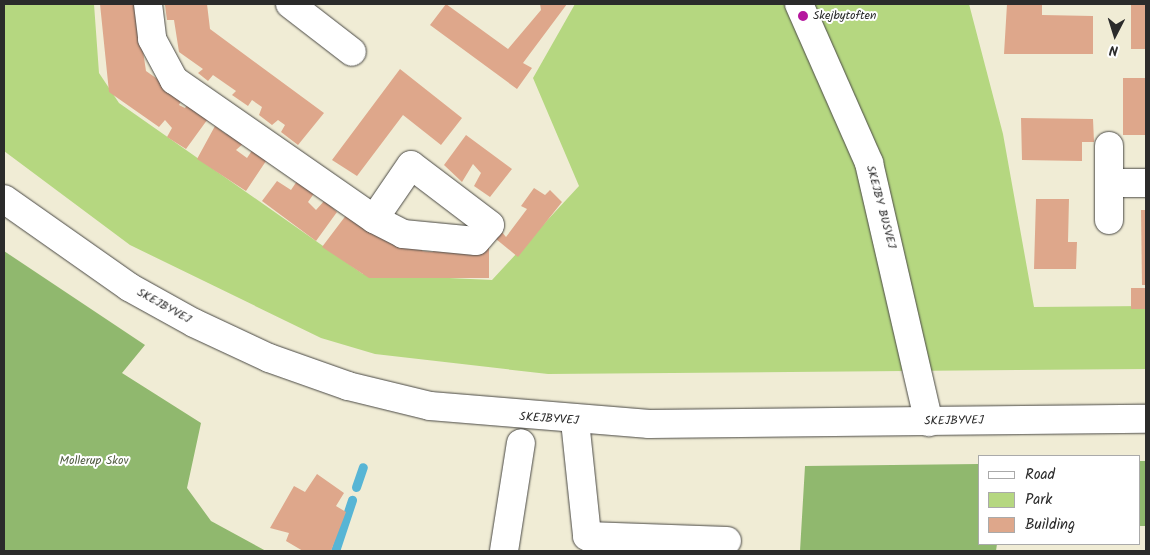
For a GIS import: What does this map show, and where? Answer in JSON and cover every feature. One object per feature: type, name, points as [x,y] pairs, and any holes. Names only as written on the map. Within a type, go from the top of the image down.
[{"type":"street","points":[[148,4],[152,39],[174,80],[374,219]]},
{"type":"street","points":[[290,4],[352,52]]},
{"type":"street","name":"SKEJBY BUSVEJ","points":[[799,4],[869,162],[929,422]]},
{"type":"street","points":[[1109,146],[1109,220]]},
{"type":"street","points":[[1109,183],[1146,183]]},
{"type":"street","name":"SKEJBYVEJ","points":[[4,199],[129,287],[270,358],[348,386],[430,406],[575,421],[929,422],[1146,419]]},
{"type":"street","points":[[575,421],[587,536],[727,541]]},
{"type":"street","points":[[504,551],[521,443]]},
{"type":"green space","points":[[4,4],[94,4],[99,73],[119,103],[363,274],[492,280],[579,186],[533,78],[575,4],[969,4],[1003,134],[1034,307],[1146,306],[1146,369],[548,374],[375,354],[321,338],[130,245],[4,151]]},
{"type":"green space","name":"Mollerup Skov","points":[[4,251],[145,345],[122,373],[201,423],[187,488],[211,521],[266,551],[4,551]]},
{"type":"green space","points":[[1140,461],[1146,461],[1146,526],[1140,526]]},
{"type":"green space","points":[[978,464],[978,545],[997,545],[996,551],[800,551],[805,466]]},
{"type":"building","points":[[100,4],[136,4],[146,71],[183,97],[179,105],[185,108],[190,101],[210,116],[186,149],[167,137],[172,128],[165,120],[159,127],[109,92]]},
{"type":"building","points":[[207,4],[210,29],[324,113],[298,145],[281,132],[285,125],[278,120],[272,125],[259,115],[262,107],[252,100],[248,106],[232,95],[236,91],[213,75],[208,81],[198,73],[203,69],[179,52],[174,20],[167,20],[165,5]]},
{"type":"building","points":[[446,4],[508,49],[541,10],[540,4],[567,4],[523,63],[532,68],[517,89],[430,25]]},
{"type":"building","points":[[1007,4],[1042,4],[1042,15],[1093,16],[1093,54],[1004,54]]},
{"type":"building","points":[[1131,4],[1146,4],[1146,49],[1131,49]]},
{"type":"building","points":[[400,69],[462,118],[441,145],[403,115],[357,176],[332,160]]},
{"type":"building","points":[[1123,78],[1146,78],[1146,135],[1123,135]]},
{"type":"building","points":[[1021,118],[1093,119],[1094,142],[1082,142],[1082,161],[1022,160]]},
{"type":"building","points":[[215,126],[226,134],[231,129],[245,142],[236,150],[247,158],[253,149],[268,158],[246,191],[197,159]]},
{"type":"building","points":[[466,135],[512,169],[490,197],[474,186],[481,173],[473,164],[462,182],[444,165]]},
{"type":"building","points":[[299,178],[315,192],[308,202],[316,210],[325,200],[337,212],[316,241],[262,201],[277,181],[291,190]]},
{"type":"building","points":[[534,188],[545,195],[550,190],[562,202],[518,257],[496,239],[501,231],[506,237],[527,209],[521,206]]},
{"type":"building","points":[[1036,199],[1069,199],[1068,242],[1077,242],[1076,269],[1034,269]]},
{"type":"building","points":[[1141,210],[1146,210],[1146,285],[1142,285]]},
{"type":"building","points":[[347,214],[383,239],[426,240],[422,251],[433,252],[435,241],[489,246],[489,278],[369,278],[322,247]]},
{"type":"building","points":[[1131,288],[1146,288],[1146,309],[1131,309]]},
{"type":"building","points":[[317,474],[344,493],[336,506],[346,512],[331,551],[303,551],[286,541],[289,533],[270,528],[294,486],[305,492]]},
{"type":"waterway","points":[[356,487],[363,467]]},
{"type":"waterway","points":[[335,551],[352,500]]},
{"type":"place","name":"Skejbytoften","points":[[803,16]]}]
